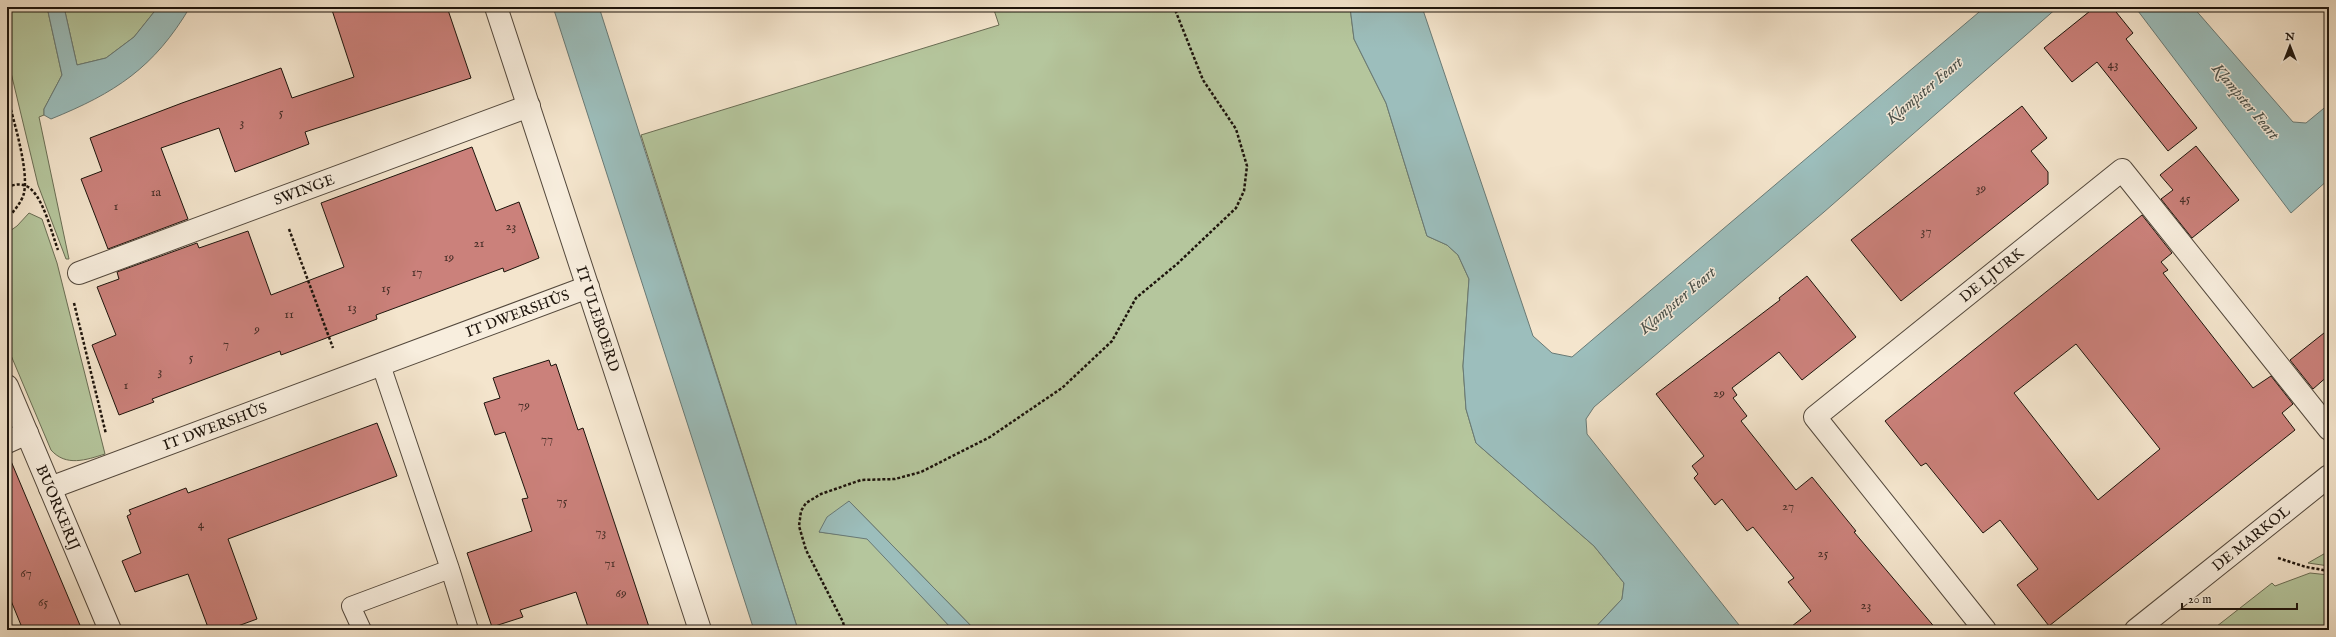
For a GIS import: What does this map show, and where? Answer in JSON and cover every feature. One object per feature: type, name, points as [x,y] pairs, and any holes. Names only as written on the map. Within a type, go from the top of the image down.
[{"type":"street","name":"IT ULEBOERD","points":[[496,7],[700,630]]},
{"type":"street","name":"SWINGE","points":[[79,274],[529,106]]},
{"type":"street","name":"DE LJURK","points":[[1985,630],[1815,418],[2122,170],[2329,429]]},
{"type":"street","name":"IT DWERSHÛS","points":[[50,488],[588,287]]},
{"type":"street","name":"BUORKERIJ","points":[[7,386],[110,630]]},
{"type":"street","points":[[7,442],[27,434]]},
{"type":"street","name":"DE MARKOL","points":[[2136,630],[2329,476]]},
{"type":"lane","points":[[380,365],[450,568],[469,630]]},
{"type":"lane","points":[[362,630],[351,606],[450,568]]},
{"type":"path","points":[[845,630],[843,622],[806,550],[799,526],[801,511],[806,503],[821,494],[861,480],[895,479],[921,472],[997,433],[1062,388],[1112,341],[1136,298],[1177,264],[1236,208],[1244,191],[1247,166],[1236,129],[1203,80],[1174,7]]},
{"type":"path","points":[[7,94],[24,167],[24,194],[16,209],[7,219]]},
{"type":"path","points":[[7,187],[24,185],[30,188],[40,202],[59,254]]},
{"type":"path","points":[[278,199],[344,378]]},
{"type":"path","points":[[73,300],[106,435],[118,462]]},
{"type":"path","points":[[2255,535],[2270,552],[2280,560],[2329,571]]},
{"type":"green space","points":[[7,7],[47,7],[62,75],[44,109],[44,115],[39,117],[69,259],[66,259],[38,185],[7,56]]},
{"type":"green space","points":[[64,7],[158,7],[134,37],[106,58],[77,65]]},
{"type":"green space","points":[[993,7],[1350,7],[1354,39],[1386,103],[1427,236],[1447,245],[1458,255],[1469,279],[1463,366],[1466,409],[1476,443],[1594,546],[1624,583],[1622,599],[1593,630],[975,630],[849,501],[819,532],[867,538],[953,630],[798,630],[641,135],[999,25]]},
{"type":"green space","points":[[29,213],[42,219],[57,263],[105,454],[84,460],[76,461],[63,459],[51,450],[7,346],[7,233],[17,226]]},
{"type":"green space","points":[[2329,551],[2329,566],[2308,563]]},
{"type":"green space","points":[[2310,573],[2329,575],[2329,630],[2212,630],[2272,583],[2275,586]]},
{"type":"water","points":[[47,7],[64,7],[77,65],[106,58],[134,37],[158,7],[190,7],[162,47],[131,76],[95,99],[51,119],[44,115],[44,109],[62,75]]},
{"type":"water","points":[[553,7],[599,7],[798,630],[754,630]]},
{"type":"water","name":"Klampster Feart","points":[[1350,7],[1422,7],[1533,336],[1552,353],[1572,357],[1985,7],[2058,7],[1824,212],[1594,407],[1586,419],[1587,434],[1743,630],[1593,630],[1622,599],[1624,583],[1594,546],[1476,443],[1466,409],[1463,366],[1469,279],[1458,255],[1447,245],[1427,236],[1386,103],[1354,39]]},
{"type":"water","name":"Klampster Feart","points":[[2135,7],[2193,7],[2293,122],[2306,123],[2329,104],[2329,179],[2291,213]]},
{"type":"water","points":[[849,501],[975,630],[953,630],[867,539],[819,532],[827,517]]},
{"type":"building","points":[[331,7],[447,7],[471,78],[305,132],[309,144],[235,172],[219,128],[161,148],[188,219],[108,249],[81,179],[102,171],[90,138],[182,103],[281,68],[292,98],[354,77]]},
{"type":"building","points":[[2095,7],[2112,7],[2133,33],[2126,39],[2197,128],[2168,151],[2097,62],[2072,82],[2044,48]]},
{"type":"building","points":[[2022,106],[2047,138],[2031,151],[2048,172],[2048,184],[1901,301],[1851,240]]},
{"type":"building","points":[[2196,146],[2239,200],[2192,238],[2161,199],[2173,190],[2160,175]]},
{"type":"building","points":[[472,147],[496,211],[519,202],[539,258],[504,272],[503,268],[376,315],[377,319],[281,355],[280,351],[152,399],[154,402],[119,415],[92,345],[116,335],[97,287],[119,279],[117,272],[197,243],[199,248],[248,231],[271,295],[344,267],[321,203]]},
{"type":"building","points":[[2142,215],[2172,253],[2161,262],[2168,270],[2163,273],[2253,388],[2271,376],[2293,404],[2282,413],[2295,430],[2049,626],[2017,585],[2038,569],[2000,520],[1983,533],[1926,463],[1921,466],[1885,421]],"holes":[[[2076,344],[2160,449],[2098,500],[2014,393]]]},
{"type":"building","points":[[1807,276],[1856,337],[1802,380],[1779,352],[1732,388],[1737,395],[1733,398],[1747,416],[1741,421],[1796,490],[1812,477],[1856,531],[1854,532],[1937,630],[1787,630],[1811,611],[1788,582],[1794,578],[1753,527],[1747,531],[1722,499],[1715,505],[1694,478],[1698,474],[1692,466],[1704,456],[1656,394],[1780,300],[1779,298]]},
{"type":"building","points":[[2329,329],[2329,375],[2313,389],[2290,360]]},
{"type":"building","points":[[549,360],[551,366],[556,364],[578,430],[583,428],[650,630],[589,630],[576,592],[520,610],[523,617],[492,627],[467,553],[532,531],[522,499],[528,498],[505,432],[495,435],[484,403],[500,398],[493,378]]},
{"type":"building","points":[[377,423],[397,476],[228,539],[257,619],[227,630],[209,630],[188,574],[135,592],[122,561],[141,553],[127,516],[131,514],[129,510],[186,488],[188,493]]},
{"type":"building","points":[[7,454],[82,630],[23,630],[7,591]]}]
